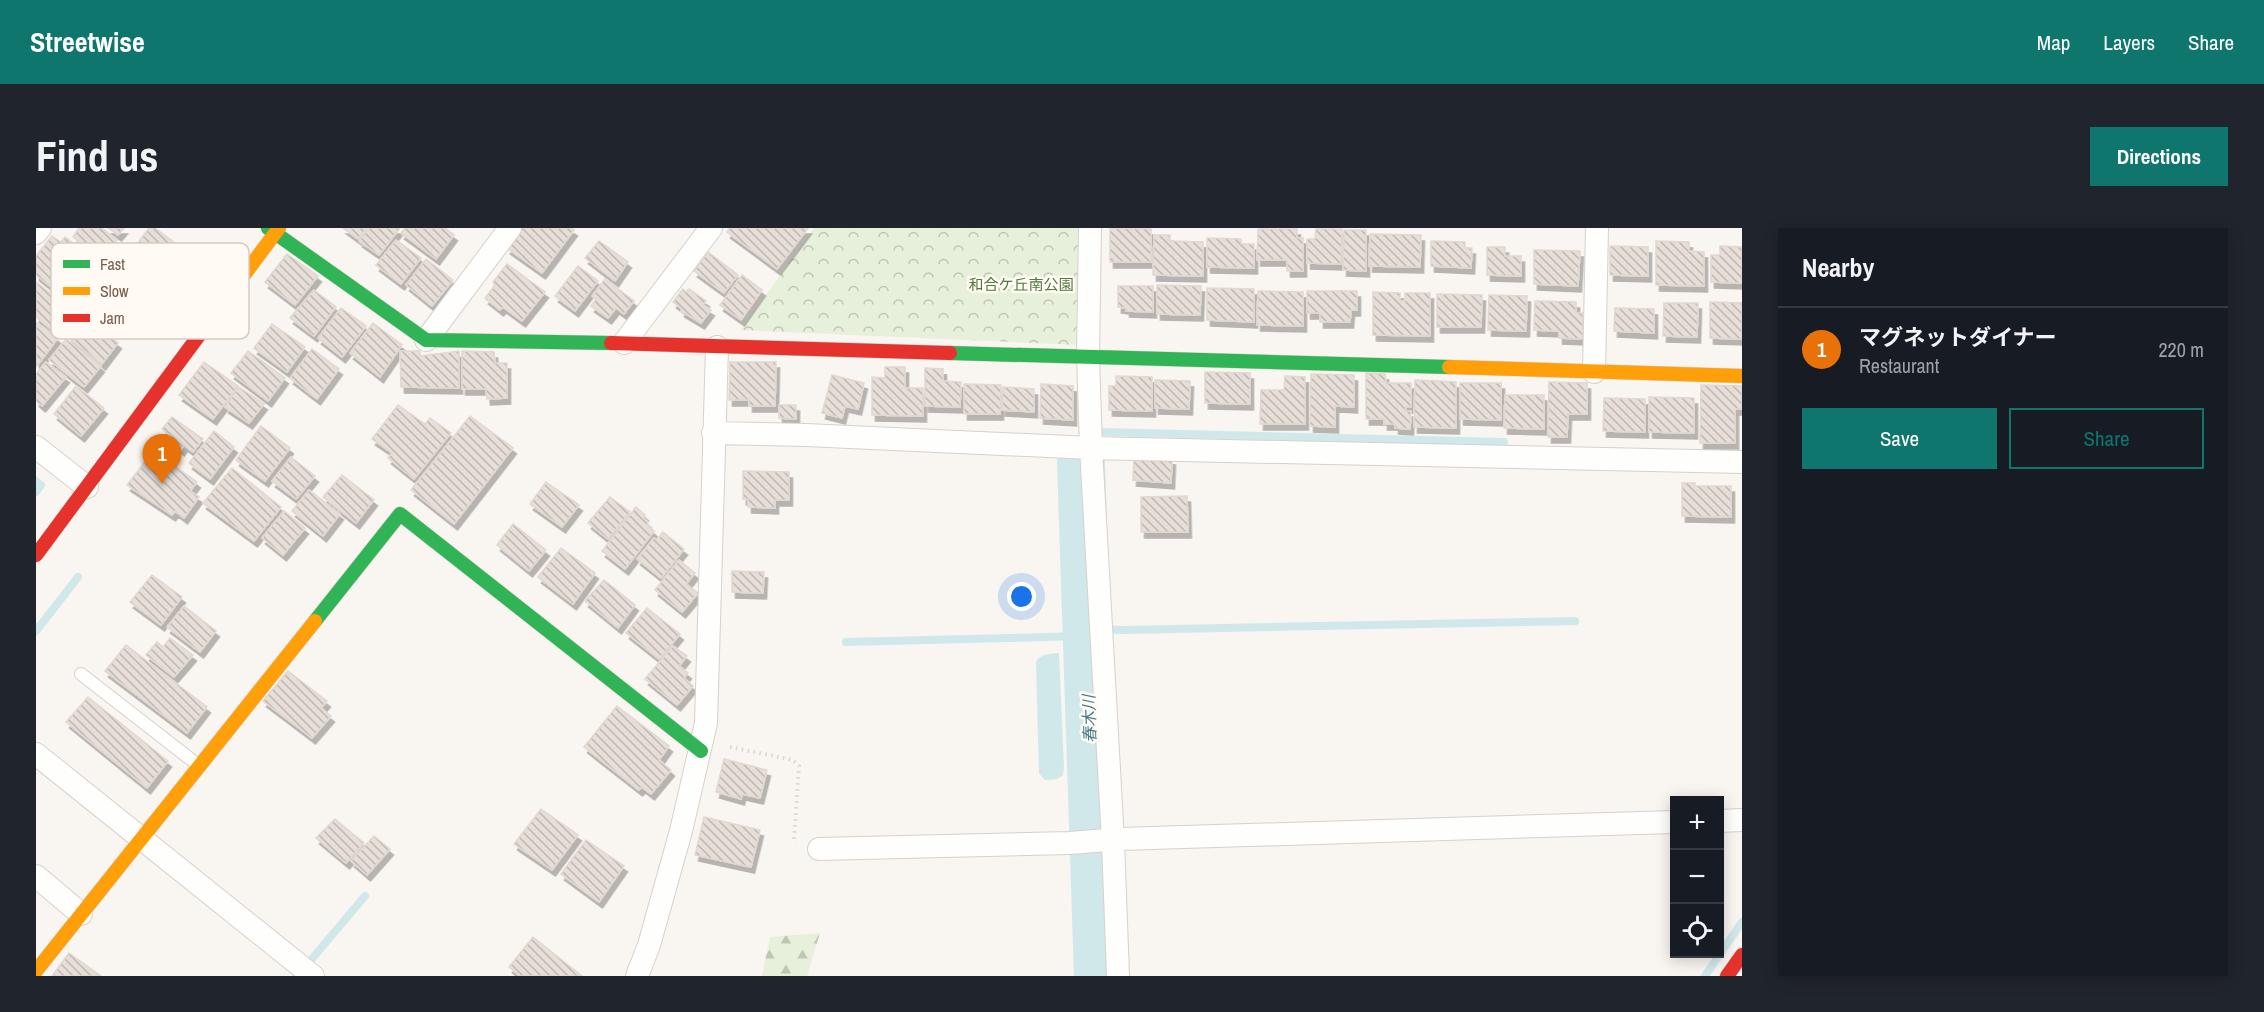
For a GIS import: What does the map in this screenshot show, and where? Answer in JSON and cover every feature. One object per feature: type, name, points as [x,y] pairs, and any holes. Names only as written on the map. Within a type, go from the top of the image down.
[{"type":"street","points":[[36,234],[40,228]]},
{"type":"street","points":[[426,340],[510,228]]},
{"type":"street","points":[[624,343],[711,228]]},
{"type":"street","points":[[1090,228],[1088,356],[1091,448],[1113,841],[1118,976]]},
{"type":"street","points":[[1594,372],[1597,228]]},
{"type":"street","points":[[249,264],[274,230],[426,340],[624,343],[1742,376]]},
{"type":"street","points":[[36,555],[195,339]]},
{"type":"street","points":[[637,976],[652,934],[702,746],[706,723],[717,347]]},
{"type":"street","points":[[713,433],[818,435],[1091,448],[1742,462]]},
{"type":"street","points":[[36,447],[87,487]]},
{"type":"street","points":[[36,971],[400,514],[702,746]]},
{"type":"street","points":[[36,754],[313,976]]},
{"type":"street","points":[[1724,821],[1742,820]]},
{"type":"street","points":[[819,849],[1670,822]]},
{"type":"street","points":[[36,876],[81,914]]},
{"type":"street","points":[[1727,976],[1742,955]]},
{"type":"lane","points":[[81,674],[199,766]]},
{"type":"path","points":[[702,746],[793,759],[799,766],[794,839],[815,852],[819,849]]},
{"type":"green space","name":"和合ケ丘南公園","points":[[814,228],[1081,228],[1080,345],[741,330]]},
{"type":"green space","points":[[820,933],[807,976],[762,976],[770,937]]},
{"type":"water","points":[[1059,653],[1064,767],[1063,775],[1057,779],[1045,780],[1039,773],[1036,662],[1043,655]]},
{"type":"building","points":[[79,228],[102,228],[117,240],[115,243],[81,243],[73,237]]},
{"type":"building","points":[[108,228],[124,228],[118,235]]},
{"type":"building","points":[[149,228],[155,228],[175,243],[138,243]]},
{"type":"building","points":[[343,228],[367,228],[358,239]]},
{"type":"building","points":[[369,228],[400,228],[379,255],[359,241]]},
{"type":"building","points":[[405,228],[445,228],[454,235],[436,259],[401,233]]},
{"type":"building","points":[[522,228],[571,228],[574,230],[542,273],[507,248]]},
{"type":"building","points":[[730,228],[808,228],[777,269],[727,232]]},
{"type":"building","points":[[1110,228],[1151,229],[1151,262],[1110,262]]},
{"type":"building","points":[[1258,229],[1297,229],[1297,238],[1303,238],[1303,271],[1287,271],[1287,260],[1257,260]]},
{"type":"building","points":[[1316,229],[1342,229],[1341,264],[1307,263],[1307,239],[1315,239]]},
{"type":"building","points":[[1344,230],[1366,230],[1366,271],[1343,270]]},
{"type":"building","points":[[1370,234],[1421,235],[1420,267],[1369,266]]},
{"type":"building","points":[[1154,235],[1170,235],[1170,241],[1203,242],[1203,276],[1153,275]]},
{"type":"building","points":[[52,236],[61,242],[65,237],[73,243],[51,243],[51,287],[36,275],[36,256]]},
{"type":"building","points":[[1207,238],[1241,239],[1241,244],[1254,244],[1254,268],[1207,267]]},
{"type":"building","points":[[396,240],[421,258],[401,284],[376,265]]},
{"type":"building","points":[[599,241],[628,262],[615,281],[585,258]]},
{"type":"building","points":[[1431,241],[1465,242],[1465,248],[1472,248],[1471,268],[1431,266]]},
{"type":"building","points":[[1656,241],[1689,242],[1689,251],[1704,252],[1704,286],[1656,285]]},
{"type":"building","points":[[1610,246],[1648,247],[1648,276],[1610,275]]},
{"type":"building","points":[[1720,246],[1742,247],[1742,283],[1711,282],[1711,255],[1720,255]]},
{"type":"building","points":[[1487,247],[1505,247],[1505,256],[1521,256],[1521,276],[1487,275]]},
{"type":"building","points":[[1534,250],[1580,251],[1578,286],[1534,284]]},
{"type":"building","points":[[708,252],[738,275],[724,293],[694,271]]},
{"type":"building","points":[[287,254],[318,276],[295,305],[265,282]]},
{"type":"building","points":[[426,259],[453,280],[432,306],[406,285]]},
{"type":"building","points":[[507,264],[545,292],[522,321],[503,307],[500,310],[485,298],[495,285],[493,282]]},
{"type":"building","points":[[578,266],[598,281],[575,311],[555,296]]},
{"type":"building","points":[[742,275],[762,290],[741,320],[720,305]]},
{"type":"building","points":[[605,279],[634,301],[624,314],[616,308],[608,318],[591,306],[596,299],[592,296]]},
{"type":"building","points":[[36,282],[51,293],[51,329],[36,317]]},
{"type":"building","points":[[1157,285],[1201,286],[1200,315],[1157,314]]},
{"type":"building","points":[[1118,286],[1153,286],[1153,312],[1126,311],[1126,308],[1118,307]]},
{"type":"building","points":[[1207,288],[1254,289],[1254,322],[1207,320]]},
{"type":"building","points":[[683,289],[686,292],[689,289],[706,301],[703,305],[711,310],[701,323],[681,311],[682,309],[673,302]]},
{"type":"building","points":[[314,290],[336,307],[314,336],[290,318]]},
{"type":"building","points":[[1258,291],[1303,292],[1303,326],[1257,325]]},
{"type":"building","points":[[1307,291],[1357,291],[1357,310],[1351,310],[1350,322],[1320,322],[1320,313],[1307,313]]},
{"type":"building","points":[[1373,292],[1400,293],[1400,301],[1405,301],[1405,293],[1430,293],[1430,336],[1373,335]]},
{"type":"building","points":[[1437,294],[1482,295],[1481,327],[1437,327]]},
{"type":"building","points":[[1489,295],[1527,296],[1526,331],[1488,330]]},
{"type":"building","points":[[1535,301],[1576,302],[1576,313],[1583,313],[1583,339],[1559,338],[1559,331],[1534,330]]},
{"type":"building","points":[[1710,302],[1742,303],[1742,339],[1710,338]]},
{"type":"building","points":[[1664,303],[1698,303],[1697,337],[1663,336]]},
{"type":"building","points":[[341,308],[366,326],[342,357],[318,338]]},
{"type":"building","points":[[1615,308],[1654,309],[1654,333],[1614,331]]},
{"type":"building","points":[[36,322],[51,333],[51,339],[57,339],[36,367]]},
{"type":"building","points":[[373,323],[402,345],[380,377],[350,353]]},
{"type":"building","points":[[272,324],[305,347],[287,372],[254,348]]},
{"type":"building","points":[[66,339],[101,366],[84,387],[49,360]]},
{"type":"building","points":[[70,339],[113,339],[118,343],[102,364]]},
{"type":"building","points":[[312,349],[339,369],[317,399],[290,378]]},
{"type":"building","points":[[248,351],[285,378],[268,401],[231,373]]},
{"type":"building","points":[[400,351],[420,351],[420,356],[459,351],[459,388],[401,387]]},
{"type":"building","points":[[462,351],[494,352],[495,363],[507,363],[507,398],[487,399],[486,389],[462,389]]},
{"type":"building","points":[[46,362],[66,377],[42,406],[36,401],[36,374]]},
{"type":"building","points":[[204,362],[238,386],[213,419],[179,395]]},
{"type":"building","points":[[730,362],[776,362],[775,406],[749,406],[749,400],[729,400]]},
{"type":"building","points":[[885,367],[905,367],[905,388],[923,388],[923,416],[872,415],[872,377],[885,378]]},
{"type":"building","points":[[925,368],[943,369],[943,381],[961,382],[960,407],[925,406]]},
{"type":"building","points":[[1205,372],[1250,373],[1250,404],[1205,403]]},
{"type":"building","points":[[1366,373],[1385,374],[1386,383],[1411,383],[1411,407],[1406,407],[1405,411],[1411,411],[1410,429],[1395,428],[1395,424],[1384,424],[1384,419],[1366,419]]},
{"type":"building","points":[[1311,374],[1354,375],[1354,407],[1335,406],[1335,427],[1310,426]]},
{"type":"building","points":[[832,375],[864,383],[858,409],[845,406],[842,418],[822,413]]},
{"type":"building","points":[[1116,376],[1152,377],[1152,411],[1109,410],[1109,386],[1116,386]]},
{"type":"building","points":[[1285,376],[1305,377],[1305,424],[1260,424],[1261,390],[1284,390]]},
{"type":"building","points":[[1155,380],[1190,381],[1189,409],[1155,408]]},
{"type":"building","points":[[1415,380],[1456,382],[1456,428],[1414,427]]},
{"type":"building","points":[[1549,382],[1587,383],[1587,414],[1568,414],[1567,437],[1548,437]]},
{"type":"building","points":[[1460,383],[1501,383],[1501,420],[1460,419]]},
{"type":"building","points":[[964,384],[1001,385],[1000,414],[964,414]]},
{"type":"building","points":[[1041,384],[1073,386],[1073,420],[1040,418]]},
{"type":"building","points":[[1701,385],[1742,386],[1742,409],[1735,409],[1735,443],[1700,443]]},
{"type":"building","points":[[76,386],[104,408],[81,436],[54,414]]},
{"type":"building","points":[[239,387],[264,404],[249,423],[225,407]]},
{"type":"building","points":[[1003,387],[1034,389],[1034,412],[1002,410]]},
{"type":"building","points":[[1505,395],[1544,395],[1544,429],[1504,428]]},
{"type":"building","points":[[1649,397],[1694,398],[1694,433],[1649,432]]},
{"type":"building","points":[[1604,398],[1645,399],[1645,432],[1603,431]]},
{"type":"building","points":[[398,405],[425,424],[430,418],[451,433],[414,479],[388,458],[392,453],[372,439]]},
{"type":"building","points":[[779,405],[796,405],[796,419],[779,418]]},
{"type":"building","points":[[470,416],[513,448],[454,524],[411,490]]},
{"type":"building","points":[[172,417],[203,439],[193,452],[184,445],[181,450],[169,441],[172,437],[162,429]]},
{"type":"building","points":[[261,426],[290,448],[265,481],[236,460]]},
{"type":"building","points":[[214,431],[234,447],[210,479],[189,463]]},
{"type":"building","points":[[153,451],[197,482],[190,491],[199,497],[184,518],[175,511],[172,515],[127,485]]},
{"type":"building","points":[[291,457],[315,476],[296,499],[272,481]]},
{"type":"building","points":[[1134,457],[1172,459],[1171,483],[1133,480]]},
{"type":"building","points":[[232,468],[281,507],[254,541],[203,503]]},
{"type":"building","points":[[743,471],[789,472],[789,500],[775,500],[775,508],[748,507],[748,499],[743,499]]},
{"type":"building","points":[[342,475],[374,500],[356,523],[323,497]]},
{"type":"building","points":[[546,482],[579,505],[562,527],[530,504]]},
{"type":"building","points":[[1682,483],[1695,483],[1695,486],[1731,486],[1731,517],[1682,516]]},
{"type":"building","points":[[309,490],[340,514],[323,536],[292,511]]},
{"type":"building","points":[[1187,496],[1188,532],[1141,532],[1141,497]]},
{"type":"building","points":[[610,497],[630,512],[608,539],[588,523]]},
{"type":"building","points":[[636,507],[645,515],[643,518],[654,531],[625,569],[602,551]]},
{"type":"building","points":[[284,511],[305,528],[283,555],[262,538]]},
{"type":"building","points":[[513,524],[546,550],[529,571],[497,545]]},
{"type":"building","points":[[663,532],[684,549],[661,578],[637,559],[654,538],[657,540]]},
{"type":"building","points":[[561,548],[595,573],[573,604],[538,577]]},
{"type":"building","points":[[679,560],[695,573],[686,584],[698,593],[682,612],[655,590]]},
{"type":"building","points":[[732,571],[764,572],[763,593],[732,592]]},
{"type":"building","points":[[152,575],[182,597],[161,625],[130,602]]},
{"type":"building","points":[[604,580],[635,605],[618,628],[585,601]]},
{"type":"building","points":[[184,606],[216,631],[200,652],[167,627]]},
{"type":"building","points":[[647,608],[680,634],[659,659],[626,633]]},
{"type":"building","points":[[170,638],[193,655],[174,677],[146,655],[157,642],[163,647]]},
{"type":"building","points":[[126,645],[207,707],[187,733],[105,671]]},
{"type":"building","points":[[673,646],[687,656],[679,666],[688,673],[684,678],[693,686],[677,705],[645,679]]},
{"type":"building","points":[[288,671],[327,701],[321,708],[331,716],[312,738],[263,701]]},
{"type":"building","points":[[88,697],[168,761],[147,788],[66,722]]},
{"type":"building","points":[[617,706],[669,746],[659,760],[671,770],[651,794],[642,787],[639,790],[584,747]]},
{"type":"building","points":[[724,759],[767,770],[760,798],[742,794],[741,799],[716,792]]},
{"type":"building","points":[[541,809],[578,835],[552,870],[514,844]]},
{"type":"building","points":[[704,817],[760,830],[751,867],[695,855]]},
{"type":"building","points":[[335,819],[364,843],[346,863],[316,838]]},
{"type":"building","points":[[374,836],[390,849],[367,875],[351,861]]},
{"type":"building","points":[[586,840],[624,866],[599,902],[561,874]]},
{"type":"building","points":[[533,937],[582,976],[520,976],[509,967]]},
{"type":"building","points":[[69,953],[101,976],[52,976]]},
{"type":"waterway","points":[[1102,432],[1504,442]]},
{"type":"waterway","name":"春木川","points":[[1081,463],[1098,976]]},
{"type":"waterway","points":[[36,481],[41,485],[36,492]]},
{"type":"waterway","points":[[36,631],[78,577]]},
{"type":"waterway","points":[[1087,629],[1575,621]]},
{"type":"waterway","points":[[846,642],[1087,636]]},
{"type":"waterway","points":[[305,967],[365,896]]},
{"type":"waterway","points":[[1705,976],[1742,922]]},
{"type":"traffic: fast","points":[[268,228],[426,340],[611,343]]},
{"type":"traffic: fast","points":[[950,353],[1449,367]]},
{"type":"traffic: fast","points":[[315,621],[400,514],[701,751]]},
{"type":"traffic: slow","points":[[249,268],[279,228]]},
{"type":"traffic: slow","points":[[1449,367],[1742,376]]},
{"type":"traffic: slow","points":[[36,971],[315,621]]},
{"type":"traffic: jam","points":[[36,555],[196,339]]},
{"type":"traffic: jam","points":[[611,343],[950,353]]},
{"type":"traffic: jam","points":[[1727,976],[1742,955]]},
{"type":"place","name":"マグネットダイナー","points":[[162,484]]}]
